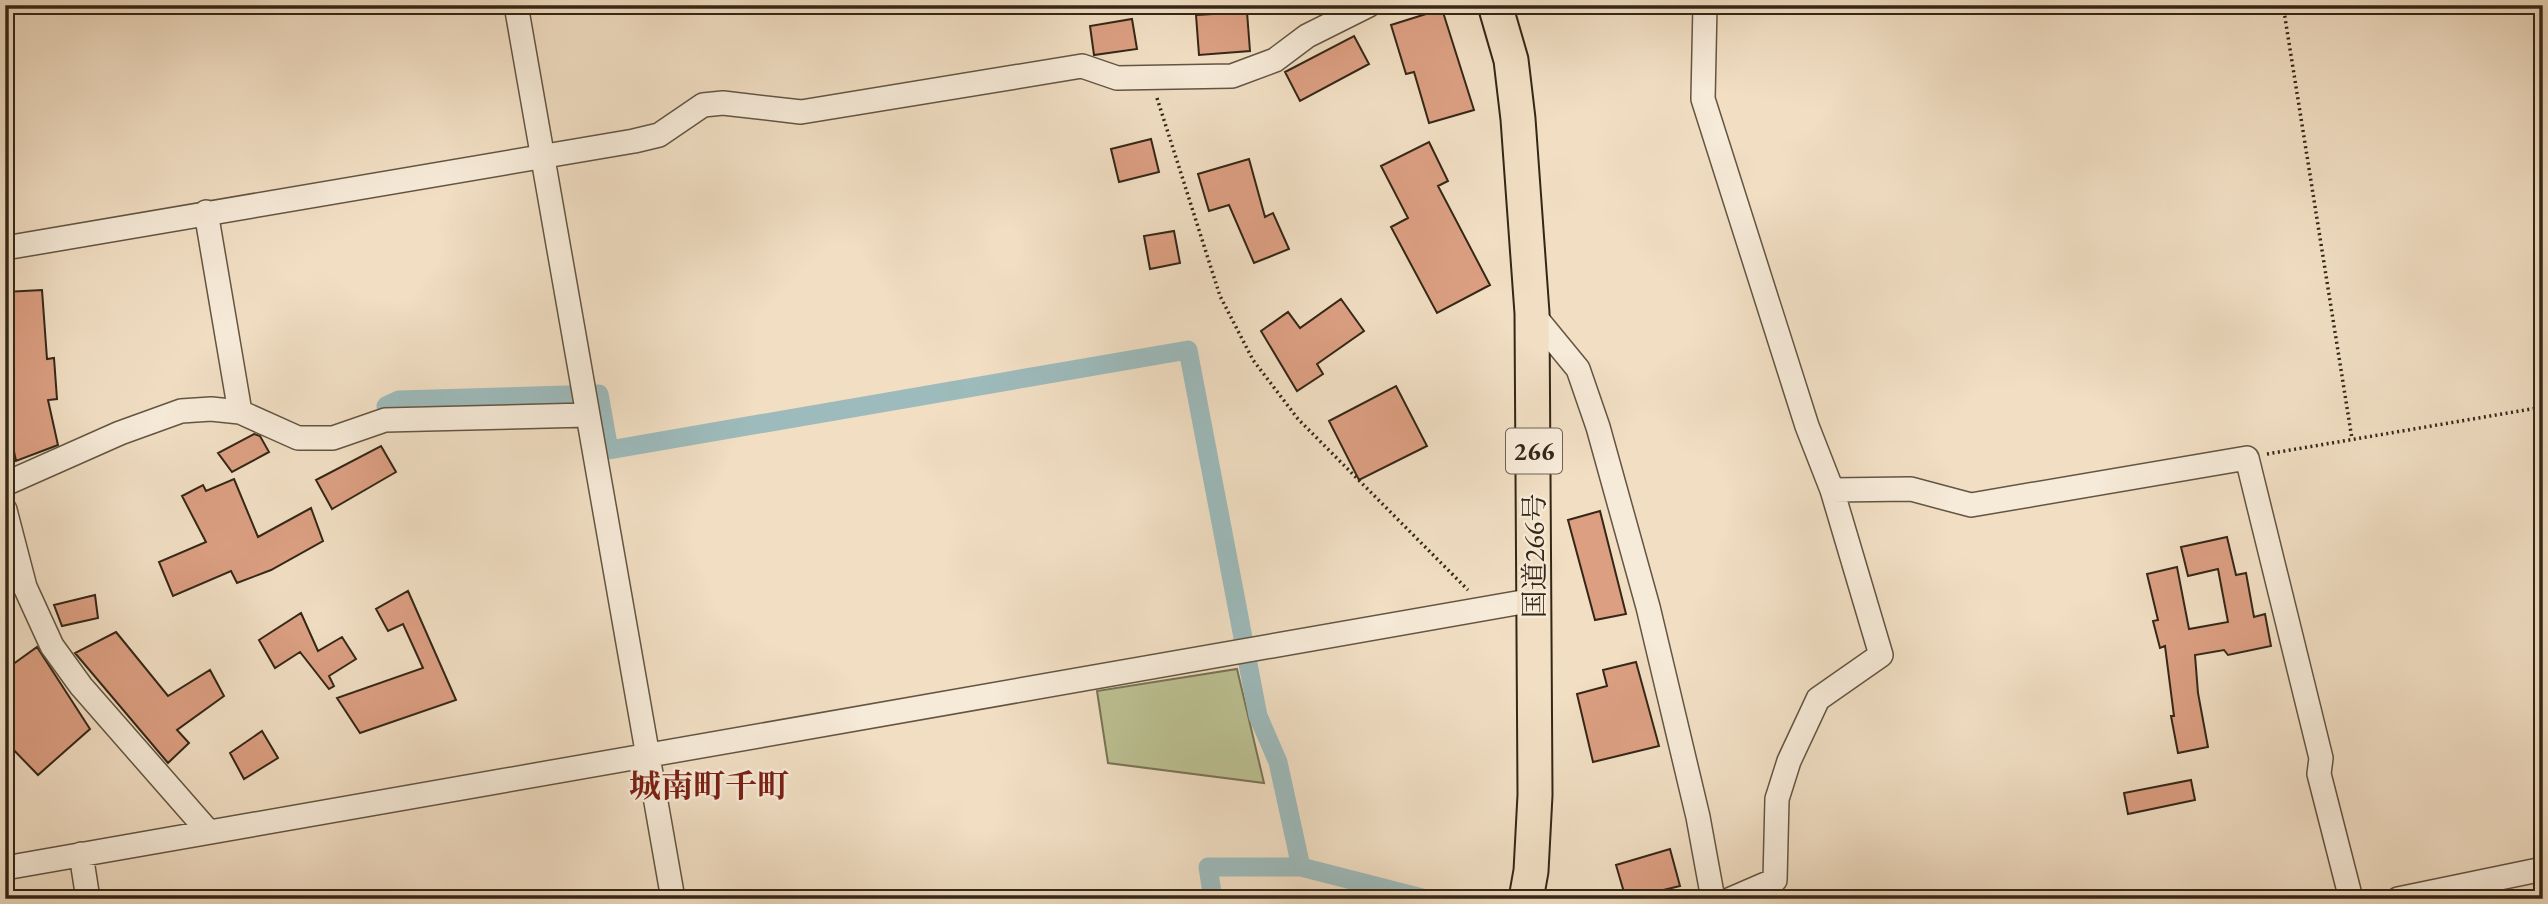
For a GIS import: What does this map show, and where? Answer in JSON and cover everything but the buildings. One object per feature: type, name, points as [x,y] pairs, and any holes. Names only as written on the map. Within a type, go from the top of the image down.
[{"type":"highway","name":"国道266号","points":[[1495,5],[1511,60],[1532,313],[1535,795],[1531,871],[1525,899]]},
{"type":"street","points":[[516,5],[645,754],[673,899]]},
{"type":"street","points":[[5,248],[659,135],[703,105],[723,103],[801,112],[1082,66],[1117,78],[1152,80],[1232,76],[1275,60],[1307,36],[1369,5]]},
{"type":"street","points":[[1705,5],[1703,99],[1807,426],[1832,491],[1881,655],[1818,699],[1789,761],[1777,799],[1775,880],[1731,899]]},
{"type":"street","points":[[206,212],[240,412]]},
{"type":"street","points":[[1532,313],[1578,369],[1598,427],[1648,607],[1698,817],[1713,899]]},
{"type":"street","points":[[5,484],[120,433],[181,411],[211,409],[240,412],[288,434],[310,438],[333,438],[386,420],[587,415]]},
{"type":"street","points":[[1832,491],[1911,489],[1971,505],[2247,458],[2321,758],[2319,774],[2351,899]]},
{"type":"street","points":[[5,510],[25,587],[52,646],[81,686],[208,831]]},
{"type":"street","points":[[5,868],[1534,600]]},
{"type":"street","points":[[81,854],[88,899]]},
{"type":"street","points":[[2398,899],[2543,869]]},
{"type":"path","points":[[2283,5],[2352,439]]},
{"type":"path","points":[[1152,80],[1220,296],[1253,360],[1298,419],[1445,564],[1483,607]]},
{"type":"path","points":[[2247,458],[2543,407]]},
{"type":"green space","points":[[1237,669],[1264,783],[1108,763],[1097,691]]},
{"type":"waterway","points":[[386,406],[399,400],[599,394],[609,450],[1188,350],[1258,716],[1278,762],[1301,867]]},
{"type":"waterway","points":[[1213,899],[1208,867],[1301,867],[1426,899]]},
{"type":"district","name":"城南町千町","points":[[709,786]]}]
